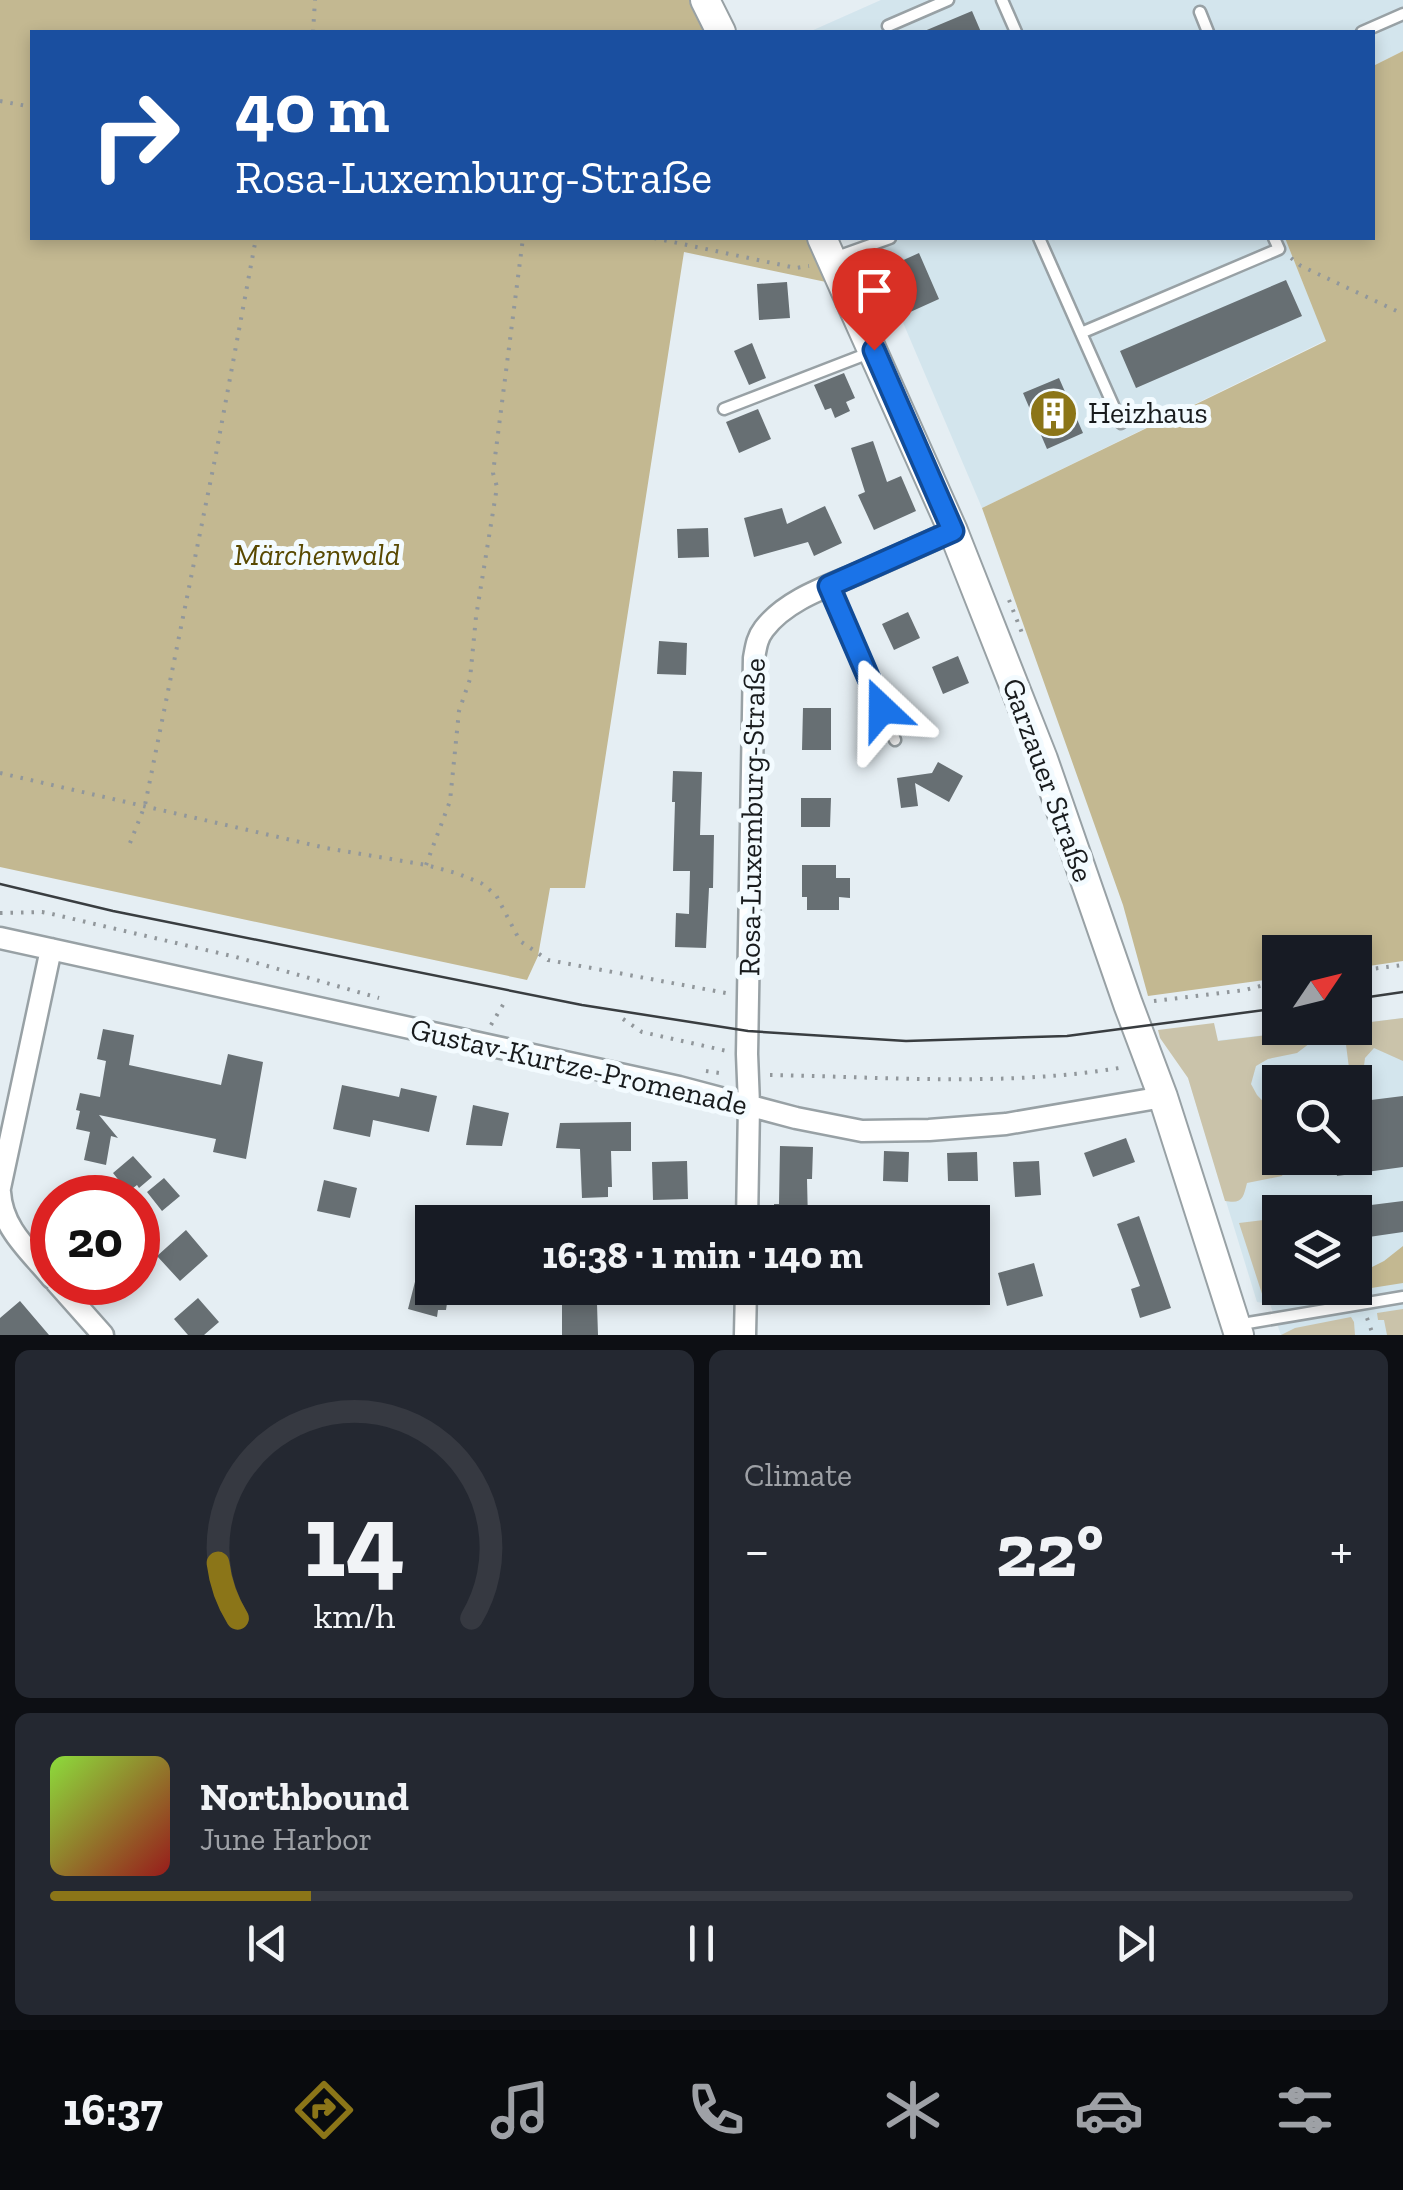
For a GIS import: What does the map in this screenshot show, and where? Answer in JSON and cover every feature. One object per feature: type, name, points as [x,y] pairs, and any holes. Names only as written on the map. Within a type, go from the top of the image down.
[{"type":"street","points":[[705,0],[720,30]]},
{"type":"street","name":"Garzauer Straße","points":[[827,248],[953,531],[1043,759],[1163,1097],[1237,1330]]},
{"type":"street","name":"Rosa-Luxemburg-Straße","points":[[747,1205],[756,642],[774,617],[794,603],[953,531]]},
{"type":"street","name":"Gustav-Kurtze-Promenade","points":[[0,938],[862,1131],[1006,1124],[1163,1097]]},
{"type":"street","points":[[30,1252],[12,1231],[1,1208],[0,1190],[51,949]]},
{"type":"street","points":[[76,1305],[103,1335]]},
{"type":"street","points":[[745,1335],[746,1305]]},
{"type":"lane","points":[[888,26],[948,0]]},
{"type":"lane","points":[[1002,0],[1015,30]]},
{"type":"lane","points":[[1200,12],[1207,30]]},
{"type":"lane","points":[[1367,30],[1403,14]]},
{"type":"lane","points":[[827,248],[877,240]]},
{"type":"lane","points":[[1040,240],[1121,423]]},
{"type":"lane","points":[[1081,333],[1279,250],[1275,240]]},
{"type":"lane","points":[[724,409],[874,350]]},
{"type":"lane","points":[[829,586],[895,740]]},
{"type":"lane","points":[[1237,1330],[1403,1297]]},
{"type":"path","points":[[312,30],[315,0]]},
{"type":"path","points":[[0,100],[30,107]]},
{"type":"path","points":[[130,843],[146,806],[256,240]]},
{"type":"path","points":[[426,865],[450,800],[460,712],[470,678],[524,240]]},
{"type":"path","points":[[663,240],[796,268],[827,248]]},
{"type":"path","points":[[1279,250],[1301,266],[1403,314]]},
{"type":"path","points":[[0,773],[326,848],[426,865],[481,883],[496,895],[520,942],[548,960],[726,994],[748,986]]},
{"type":"path","points":[[0,913],[52,914],[236,957],[378,998]]},
{"type":"path","points":[[52,914],[54,924]]},
{"type":"path","points":[[1372,969],[1403,965]]},
{"type":"path","points":[[1145,1002],[1262,986]]},
{"type":"path","points":[[485,1044],[490,1026],[507,998]]},
{"type":"path","points":[[623,1019],[642,1032],[747,1064]]},
{"type":"path","points":[[700,1070],[747,1064],[952,1078],[1078,1075],[1149,1062]]},
{"type":"shaded area","points":[[881,0],[1403,0],[1403,51],[1375,65],[1375,30],[814,30]]},
{"type":"shaded area","points":[[868,240],[1286,240],[1326,340],[982,508]]},
{"type":"shaded area","points":[[1403,1018],[1403,1335],[1281,1335],[1270,1305],[1372,1305],[1372,1195],[1262,1195],[1262,1303],[1257,1302],[1178,1045],[1262,1035],[1262,1045],[1372,1045],[1372,1022]]},
{"type":"shaded area","points":[[1403,1018],[1403,1061],[1374,1048],[1364,1065],[1349,1065],[1346,1045],[1372,1045],[1372,1022]]},
{"type":"shaded area","points":[[1214,1023],[1218,1041],[1262,1036],[1262,1045],[1307,1045],[1297,1053],[1268,1059],[1256,1066],[1251,1084],[1262,1100],[1262,1175],[1282,1175],[1247,1183],[1241,1199],[1235,1202],[1225,1201],[1188,1078],[1158,1030]]},
{"type":"shaded area","points":[[1262,1220],[1262,1294],[1239,1223]]},
{"type":"shaded area","points":[[1403,1309],[1403,1335],[1387,1335],[1384,1320],[1378,1320],[1377,1313]]},
{"type":"shaded area","points":[[1351,1317],[1355,1335],[1281,1335],[1295,1328]]},
{"type":"green space","name":"Märchenwald","points":[[0,0],[698,0],[712,30],[30,30],[30,240],[807,240],[826,282],[684,252],[585,888],[550,888],[538,956],[527,980],[0,867]]},
{"type":"green space","points":[[1403,51],[1403,961],[1372,966],[1372,935],[1262,935],[1262,980],[1148,996],[1123,905],[982,508],[1326,341],[1286,240],[1375,240],[1375,65]]},
{"type":"green space","points":[[1403,1246],[1403,1283],[1372,1288],[1372,1267]]},
{"type":"building","points":[[972,11],[980,30],[927,30]]},
{"type":"building","points":[[919,253],[939,299],[908,313],[888,267]]},
{"type":"building","points":[[1286,280],[1302,316],[1136,388],[1120,351]]},
{"type":"building","points":[[787,282],[790,318],[759,320],[757,284]]},
{"type":"building","points":[[752,343],[766,378],[749,385],[734,351]]},
{"type":"building","points":[[844,373],[855,398],[846,402],[850,411],[835,418],[831,408],[825,410],[814,385]]},
{"type":"building","name":"Heizhaus","points":[[1059,378],[1083,433],[1047,449],[1023,393]]},
{"type":"building","points":[[758,409],[771,439],[739,453],[726,422]]},
{"type":"building","points":[[873,441],[887,482],[901,476],[916,511],[874,530],[858,495],[865,492],[851,448]]},
{"type":"building","points":[[825,506],[842,543],[814,556],[808,542],[754,557],[744,518],[782,508],[787,524]]},
{"type":"building","points":[[708,528],[709,557],[678,558],[677,529]]},
{"type":"building","points":[[908,612],[920,638],[894,650],[882,624]]},
{"type":"building","points":[[659,641],[687,643],[686,675],[657,674]]},
{"type":"building","points":[[958,656],[969,683],[943,694],[932,667]]},
{"type":"building","points":[[803,708],[831,708],[831,750],[802,750]]},
{"type":"building","points":[[938,762],[963,776],[949,802],[915,783],[918,806],[901,808],[897,778],[932,773]]},
{"type":"building","points":[[673,771],[702,772],[700,835],[714,835],[706,948],[675,947],[676,913],[689,914],[690,871],[673,871]]},
{"type":"building","points":[[801,798],[831,798],[830,827],[801,827]]},
{"type":"building","points":[[802,865],[836,865],[836,878],[850,878],[850,898],[839,897],[839,910],[807,910],[807,897],[802,897]]},
{"type":"building","points":[[103,1029],[134,1035],[129,1065],[221,1085],[228,1054],[263,1062],[246,1159],[213,1152],[216,1139],[99,1115],[118,1138],[111,1136],[106,1165],[84,1160],[90,1132],[76,1129],[80,1111],[76,1110],[80,1093],[100,1097],[106,1061],[97,1059]]},
{"type":"building","points":[[342,1085],[399,1097],[401,1088],[437,1096],[429,1132],[373,1120],[370,1137],[333,1129]]},
{"type":"building","points":[[1403,1096],[1403,1167],[1372,1171],[1372,1100]]},
{"type":"building","points":[[473,1105],[509,1113],[502,1146],[466,1145]]},
{"type":"building","points":[[631,1122],[631,1151],[611,1151],[612,1187],[608,1187],[608,1197],[582,1198],[580,1149],[556,1148],[560,1123]]},
{"type":"building","points":[[1126,1138],[1135,1162],[1093,1177],[1084,1153]]},
{"type":"building","points":[[780,1146],[813,1147],[812,1179],[807,1179],[808,1205],[774,1205],[779,1204]]},
{"type":"building","points":[[884,1151],[909,1152],[908,1182],[883,1181]]},
{"type":"building","points":[[977,1152],[978,1181],[948,1181],[947,1153]]},
{"type":"building","points":[[133,1156],[150,1175],[115,1175]]},
{"type":"building","points":[[687,1161],[688,1199],[653,1200],[652,1162]]},
{"type":"building","points":[[1039,1161],[1041,1195],[1015,1197],[1013,1162]]},
{"type":"building","points":[[164,1178],[180,1196],[162,1211],[160,1208],[160,1181]]},
{"type":"building","points":[[324,1180],[357,1188],[350,1218],[317,1211]]},
{"type":"building","points":[[1403,1201],[1403,1232],[1372,1237],[1372,1205]]},
{"type":"building","points":[[1139,1216],[1171,1308],[1140,1318],[1131,1289],[1140,1286],[1117,1224]]},
{"type":"building","points":[[186,1230],[208,1256],[180,1281],[160,1259],[160,1253]]},
{"type":"building","points":[[1034,1263],[1043,1296],[1007,1306],[998,1273]]},
{"type":"building","points":[[415,1282],[415,1305],[447,1305],[446,1310],[438,1310],[437,1317],[408,1309]]},
{"type":"building","points":[[198,1298],[219,1322],[204,1335],[188,1335],[174,1319]]},
{"type":"building","points":[[20,1301],[49,1335],[0,1335],[0,1318]]},
{"type":"building","points":[[562,1305],[597,1305],[598,1335],[562,1335]]},
{"type":"tram line","points":[[0,884],[113,911],[582,1005],[748,1031],[906,1041],[1067,1036],[1262,1010]]},
{"type":"tram line","points":[[1372,997],[1403,992]]},
{"type":"place","name":"Heizhaus","points":[[1053,413]]},
{"type":"route","points":[[874,350],[953,531],[829,586],[882,709]]}]
